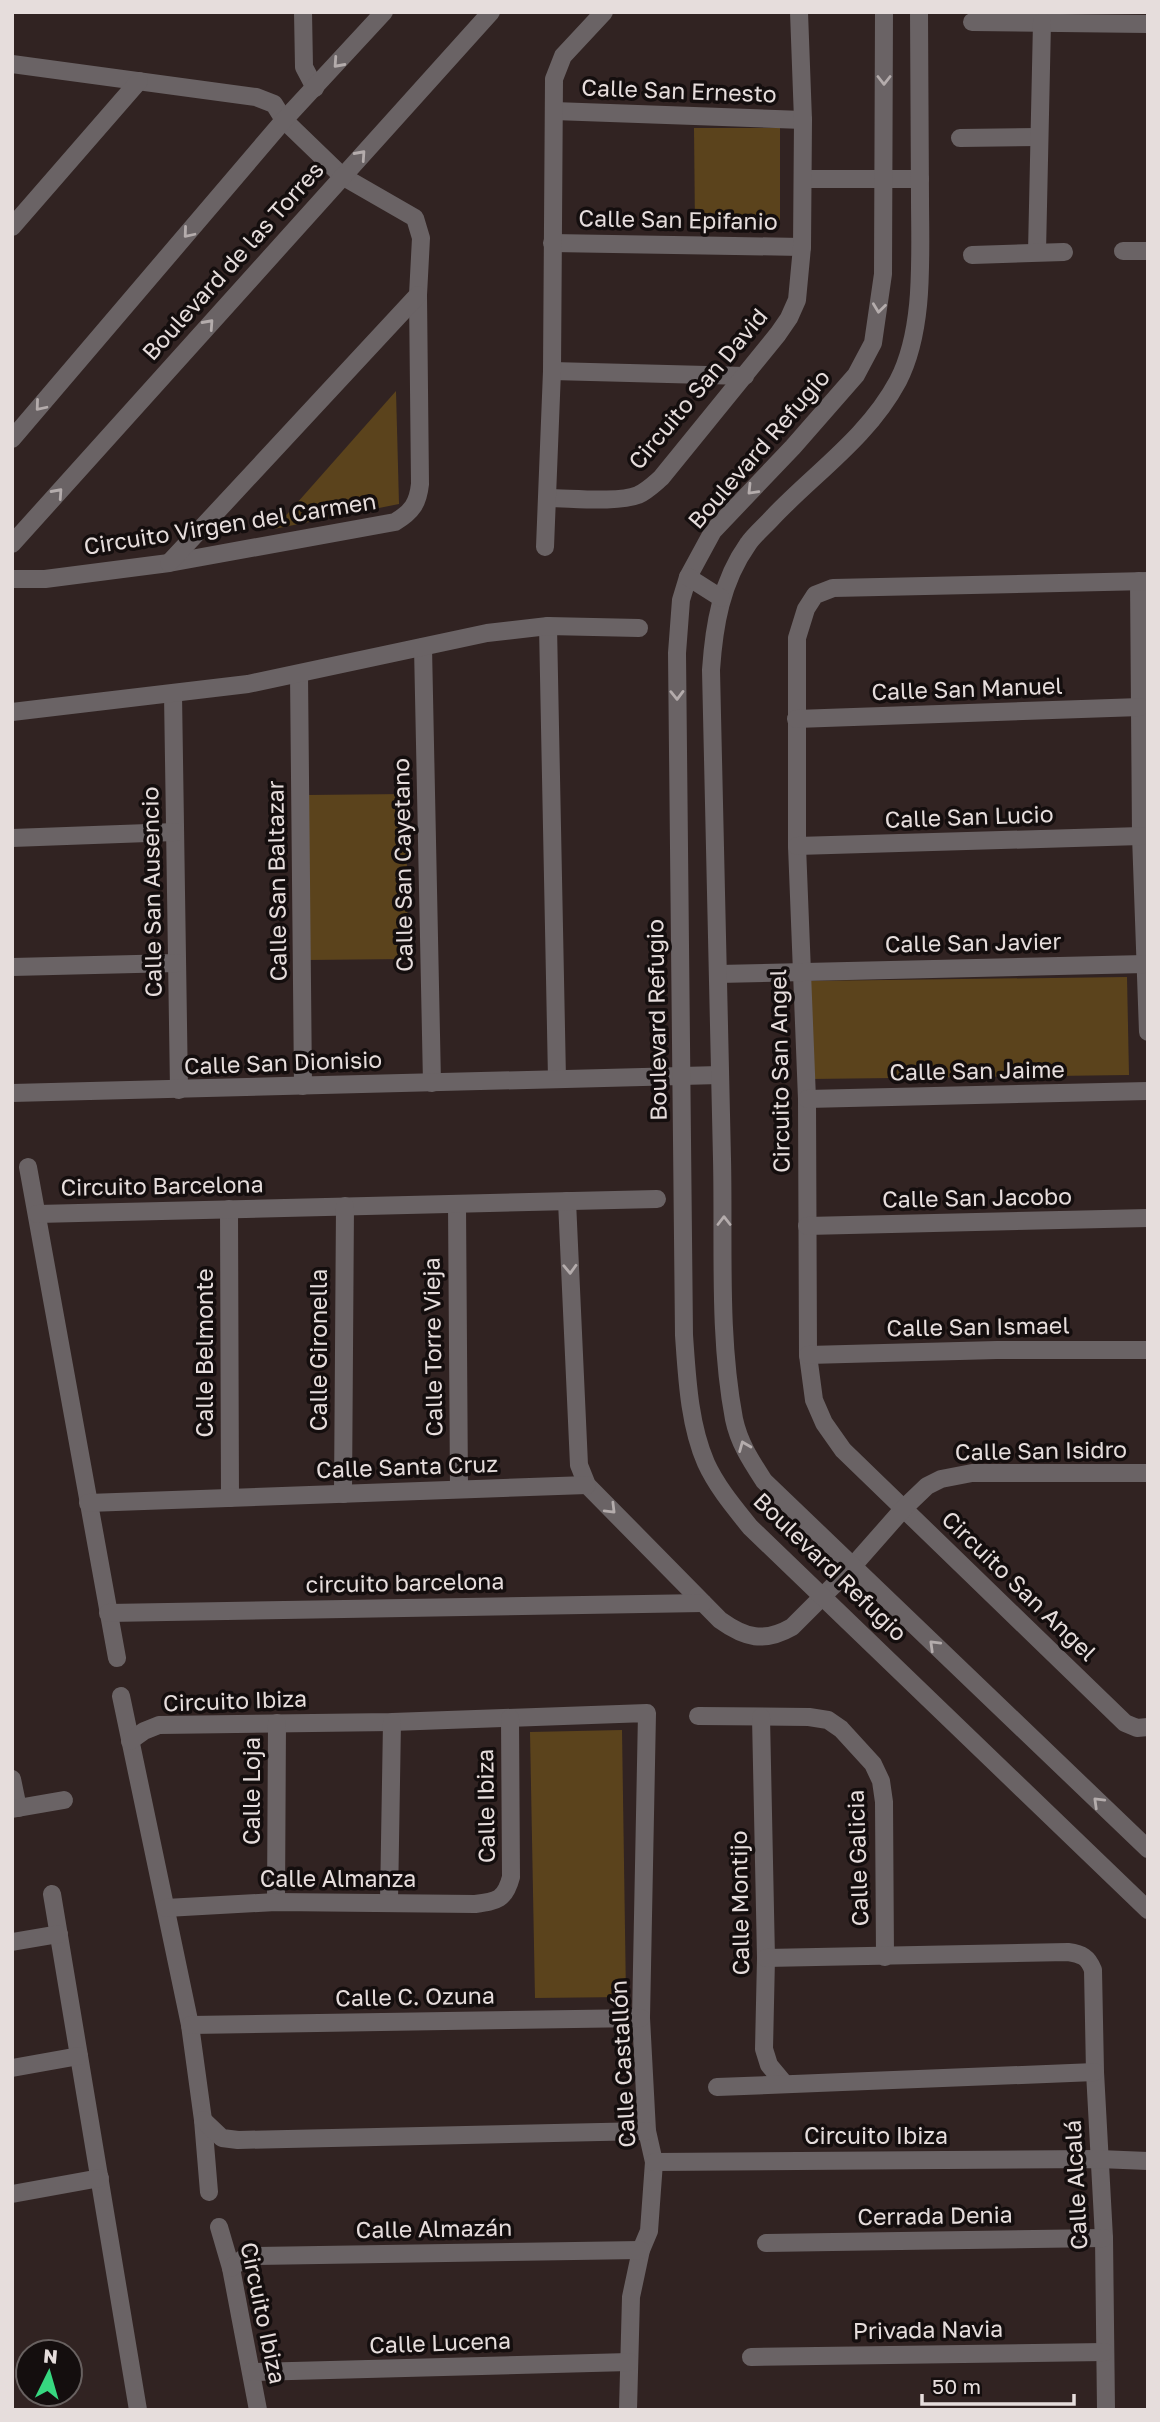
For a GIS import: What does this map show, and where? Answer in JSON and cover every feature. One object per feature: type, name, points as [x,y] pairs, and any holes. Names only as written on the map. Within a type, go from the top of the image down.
[{"type":"street","points":[[303,12],[304,67],[314,89]]},
{"type":"street","points":[[12,439],[284,120],[384,12]]},
{"type":"street","name":"Boulevard de las Torres","points":[[12,544],[491,12]]},
{"type":"street","points":[[545,547],[552,370],[554,79],[563,56],[604,12]]},
{"type":"street","name":"Circuito San David","points":[[548,498],[619,498],[637,495],[661,478],[789,318],[797,300],[802,247],[803,120],[799,12]]},
{"type":"street","name":"Boulevard Refugio","points":[[884,12],[883,274],[873,343],[856,374],[793,447],[713,531],[688,577],[681,600],[677,653],[684,1335],[688,1382],[694,1423],[706,1463],[724,1495],[750,1527],[1148,1910]]},
{"type":"street","name":"Boulevard Refugio","points":[[919,12],[920,267],[917,311],[908,355],[898,380],[878,412],[856,438],[748,544],[721,598],[713,634],[711,670],[724,1338],[735,1422],[745,1453],[764,1481],[1148,1849]]},
{"type":"street","points":[[972,22],[1148,24]]},
{"type":"street","points":[[1037,252],[1042,22]]},
{"type":"street","name":"Circuito Virgen del Carmen","points":[[12,64],[256,97],[274,104],[284,120],[342,176],[415,218],[421,238],[418,295],[420,484],[418,500],[407,514],[395,522],[169,562],[45,579],[12,579]]},
{"type":"street","points":[[12,227],[139,81]]},
{"type":"street","name":"Calle San Ernesto","points":[[554,111],[803,120]]},
{"type":"street","points":[[960,138],[1039,137]]},
{"type":"street","points":[[803,179],[920,179]]},
{"type":"street","name":"Calle San Epifanio","points":[[552,243],[802,247]]},
{"type":"street","points":[[1123,251],[1148,251]]},
{"type":"street","points":[[972,255],[1064,252]]},
{"type":"street","points":[[169,562],[418,295]]},
{"type":"street","points":[[552,370],[745,376]]},
{"type":"street","points":[[688,577],[721,598]]},
{"type":"street","name":"Circuito San Angel","points":[[1148,1032],[1141,836],[1140,707],[1144,581],[833,588],[815,595],[806,609],[797,638],[796,719],[797,846],[807,1100],[808,1355],[814,1400],[824,1423],[843,1450],[1125,1723],[1137,1728],[1148,1727]]},
{"type":"street","points":[[12,712],[173,694],[299,674],[487,633],[548,626],[639,628]]},
{"type":"street","points":[[548,626],[557,1079]]},
{"type":"street","name":"Calle San Cayetano","points":[[423,647],[432,1083]]},
{"type":"street","name":"Calle San Baltazar","points":[[299,674],[303,1086]]},
{"type":"street","name":"Calle San Ausencio","points":[[173,694],[179,1090]]},
{"type":"street","name":"Calle San Manuel","points":[[796,719],[1140,707]]},
{"type":"street","points":[[12,838],[175,832]]},
{"type":"street","name":"Calle San Lucio","points":[[797,846],[1141,836]]},
{"type":"street","points":[[12,967],[177,963]]},
{"type":"street","name":"Calle San Javier","points":[[718,974],[1145,964]]},
{"type":"street","name":"Calle San Dionisio","points":[[12,1093],[720,1075]]},
{"type":"street","name":"Calle San Jaime","points":[[807,1100],[1148,1091]]},
{"type":"street","points":[[28,1167],[37,1214]]},
{"type":"street","name":"Circuito Barcelona","points":[[117,1658],[37,1214],[657,1199]]},
{"type":"street","points":[[567,1201],[579,1465],[587,1485],[720,1620],[736,1632],[751,1636],[781,1634],[793,1627],[852,1567],[904,1508]]},
{"type":"street","name":"Calle Torre Vieja","points":[[457,1203],[459,1489]]},
{"type":"street","name":"Calle Gironella","points":[[342,1494],[345,1206]]},
{"type":"street","name":"Calle Belmonte","points":[[229,1209],[229,1498]]},
{"type":"street","name":"Calle San Jacobo","points":[[807,1226],[1148,1218]]},
{"type":"street","name":"Calle San Ismael","points":[[808,1355],[997,1350],[1148,1350]]},
{"type":"street","name":"Calle San Isidro","points":[[904,1508],[927,1486],[956,1475],[1148,1473]]},
{"type":"street","name":"Calle Santa Cruz","points":[[229,1498],[587,1485]]},
{"type":"street","points":[[88,1503],[229,1498]]},
{"type":"street","name":"circuito barcelona","points":[[108,1613],[704,1603]]},
{"type":"street","points":[[121,1696],[190,2025],[203,2120],[209,2192]]},
{"type":"street","name":"Circuito Ibiza","points":[[130,1741],[159,1725],[392,1722],[647,1713]]},
{"type":"street","name":"Calle Castallón","points":[[628,2410],[631,2297],[641,2250],[649,2231],[654,2162],[647,2131],[641,2018],[647,1713]]},
{"type":"street","name":"Calle Galicia","points":[[698,1716],[808,1717],[828,1720],[841,1729],[873,1764],[881,1780],[884,1802],[885,1957]]},
{"type":"street","name":"Calle Montijo","points":[[761,1717],[766,1958],[764,2049],[769,2065],[784,2083]]},
{"type":"street","name":"Calle Ibiza","points":[[507,1892],[511,1877],[510,1718]]},
{"type":"street","points":[[389,1902],[392,1722]]},
{"type":"street","name":"Calle Loja","points":[[276,1902],[277,1723]]},
{"type":"street","points":[[12,1779],[15,1809],[64,1800]]},
{"type":"street","name":"Calle Almanza","points":[[166,1908],[276,1902],[475,1904],[496,1901],[507,1892]]},
{"type":"street","points":[[52,1894],[138,2410]]},
{"type":"street","points":[[12,1942],[59,1934]]},
{"type":"street","name":"Calle Alcalá","points":[[885,1957],[1068,1952],[1089,1959],[1093,1970],[1095,2072],[1104,2238],[1106,2410]]},
{"type":"street","points":[[766,1958],[885,1957]]},
{"type":"street","name":"Calle C. Ozuna","points":[[190,2025],[641,2018]]},
{"type":"street","points":[[12,2068],[79,2056]]},
{"type":"street","points":[[717,2087],[1095,2072]]},
{"type":"street","points":[[203,2120],[222,2138],[239,2140],[647,2131]]},
{"type":"street","name":"Circuito Ibiza","points":[[654,2162],[1148,2161]]},
{"type":"street","points":[[12,2194],[100,2178]]},
{"type":"street","name":"Circuito Ibiza","points":[[219,2227],[231,2268],[258,2410]]},
{"type":"street","name":"Cerrada Denia","points":[[766,2243],[1104,2238]]},
{"type":"street","name":"Calle Almazán","points":[[231,2268],[244,2258],[256,2256],[641,2250]]},
{"type":"street","name":"Privada Navia","points":[[751,2357],[1105,2352]]},
{"type":"street","name":"Calle Lucena","points":[[252,2372],[629,2362]]},
{"type":"shaded area","points":[[694,128],[780,128],[780,227],[695,227]]},
{"type":"shaded area","points":[[396,391],[399,504],[274,529]]},
{"type":"shaded area","points":[[406,794],[408,959],[307,960],[306,795]]},
{"type":"shaded area","points":[[1127,977],[1129,1075],[810,1079],[809,981]]},
{"type":"shaded area","points":[[622,1730],[626,1997],[535,1998],[530,1732]]}]
